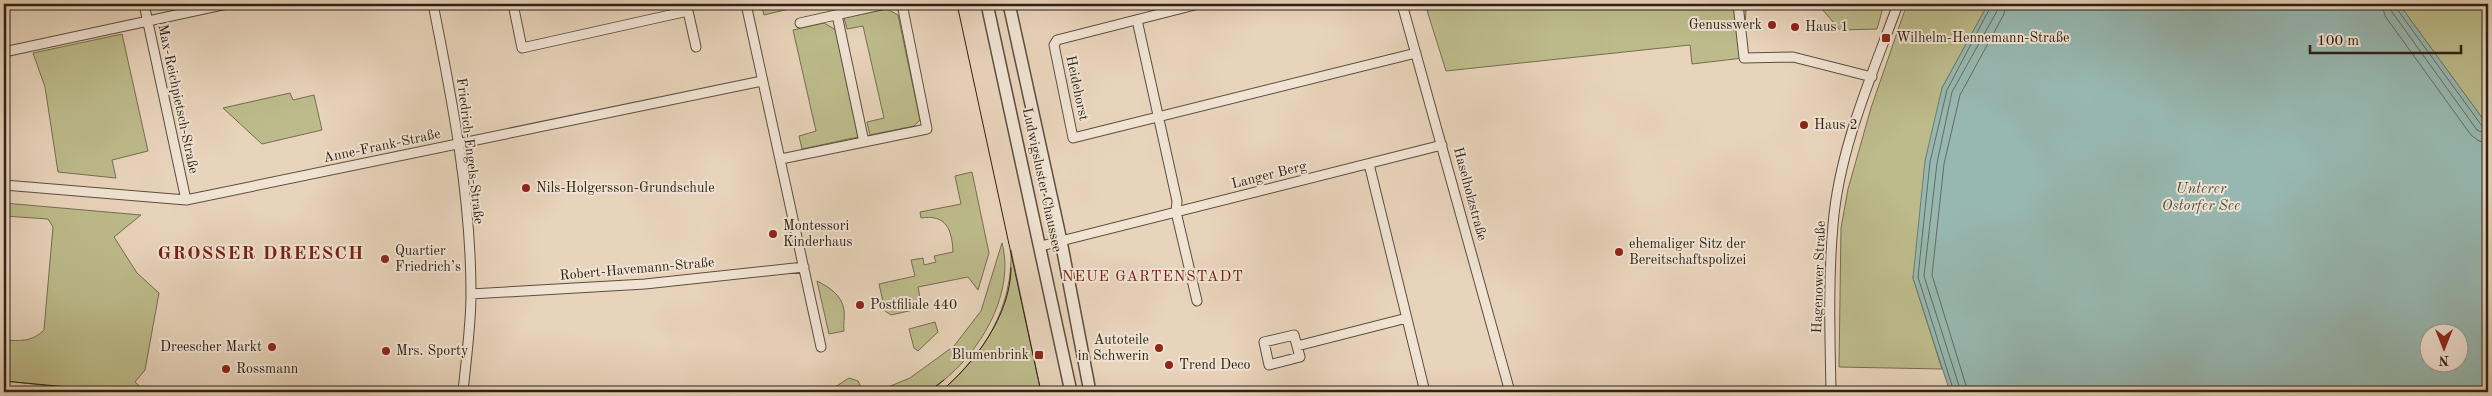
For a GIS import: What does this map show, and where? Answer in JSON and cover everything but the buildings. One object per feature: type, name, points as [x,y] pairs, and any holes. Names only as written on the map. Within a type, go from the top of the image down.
[{"type":"street","name":"Max-Reichpietsch-Straße","points":[[144,4],[186,200]]},
{"type":"street","points":[[4,52],[147,19],[227,4]]},
{"type":"street","name":"Friedrich-Engels-Straße","points":[[433,4],[458,143],[471,294],[463,392]]},
{"type":"street","points":[[513,4],[522,48],[687,8],[696,48]]},
{"type":"street","points":[[746,4],[821,347]]},
{"type":"street","points":[[800,23],[885,4]]},
{"type":"street","points":[[781,159],[927,129],[902,4]]},
{"type":"street","name":"Ludwigsluster Chaussee","points":[[987,4],[1041,246],[1071,392]]},
{"type":"street","name":"Ludwigsluster Chaussee","points":[[1009,4],[1061,241],[1090,392]]},
{"type":"street","name":"Heidehorst","points":[[1199,4],[1057,40],[1054,45],[1073,138],[1416,53]]},
{"type":"street","name":"Haselholzstraße","points":[[1402,4],[1510,392]]},
{"type":"street","points":[[1738,4],[1744,58],[1793,57],[1872,77]]},
{"type":"street","name":"Hagenower Straße","points":[[1831,392],[1832,224],[1854,126],[1898,4]]},
{"type":"street","points":[[837,15],[864,142]]},
{"type":"street","points":[[1137,20],[1177,200],[1176,212],[1198,301]]},
{"type":"street","name":"Anne-Frank-Straße","points":[[4,185],[186,200],[762,81]]},
{"type":"street","name":"Langer Berg","points":[[1041,246],[1442,145]]},
{"type":"street","points":[[1368,164],[1425,392]]},
{"type":"street","name":"Robert-Havemann-Straße","points":[[471,294],[645,284],[804,267]]},
{"type":"street","points":[[1297,346],[1407,318]]},
{"type":"shaded area","points":[[761,4],[788,4],[789,9],[764,15]]},
{"type":"shaded area","points":[[1425,4],[1784,4],[1746,10],[1743,58],[1692,64],[1690,45],[1446,71]]},
{"type":"shaded area","points":[[1784,4],[1884,4],[1877,29],[1840,30],[1821,8]]},
{"type":"shaded area","points":[[1907,4],[1988,4],[1942,88],[1913,278],[1942,369],[1839,367],[1841,228],[1848,189],[1871,108]]},
{"type":"shaded area","points":[[2399,4],[2488,4],[2488,126]]},
{"type":"shaded area","points":[[887,9],[898,15],[920,120],[914,126],[870,135],[867,122],[884,118],[863,26],[847,29],[844,18]]},
{"type":"shaded area","points":[[824,23],[836,30],[858,137],[802,149],[799,136],[816,131],[793,30]]},
{"type":"shaded area","points":[[122,34],[148,151],[112,160],[116,178],[58,172],[45,87],[33,53]]},
{"type":"shaded area","points":[[290,93],[293,100],[314,95],[322,130],[262,144],[223,108]]},
{"type":"shaded area","points":[[972,172],[989,253],[978,290],[968,277],[918,287],[922,308],[891,315],[885,311],[879,284],[915,276],[911,260],[923,258],[924,265],[936,262],[934,256],[953,252],[951,236],[946,225],[936,218],[921,218],[920,212],[961,204],[955,176]]},
{"type":"shaded area","points":[[4,203],[141,215],[114,237],[137,273],[159,293],[145,370],[135,382],[144,390],[100,390],[4,381],[4,340],[30,339],[44,330],[53,227],[48,219],[4,216]]},
{"type":"shaded area","points":[[1002,243],[1005,262],[1004,281],[999,300],[983,336],[959,367],[930,391],[911,394],[876,392],[910,378],[954,346],[981,311]]},
{"type":"shaded area","points":[[1011,250],[1041,392],[940,392],[970,363],[993,329],[1007,291]]},
{"type":"shaded area","points":[[817,281],[830,289],[841,300],[844,310],[844,331],[829,334]]},
{"type":"shaded area","points":[[935,322],[938,332],[918,351],[914,348],[909,329]]},
{"type":"shaded area","points":[[849,378],[858,381],[861,387],[858,392],[819,392],[829,391]]},
{"type":"shaded area","points":[[802,387],[805,392],[727,392]]},
{"type":"water","name":"Unterer Ostorfer See","points":[[1988,4],[2399,4],[2488,126],[2488,392],[1950,392],[1913,278],[1925,161],[1942,88]]},
{"type":"tram line","points":[[957,4],[1041,392]]},
{"type":"tram line","points":[[940,392],[953,381],[977,353],[998,321],[1005,303],[1011,268]]},
{"type":"tram line","points":[[928,392],[944,380]]},
{"type":"tram line","points":[[4,381],[120,392]]},
{"type":"place","name":"Genusswerk","points":[[1772,25]]},
{"type":"place","name":"Haus 1","points":[[1795,27]]},
{"type":"place","name":"Wilhelm-Hennemann-Straße","points":[[1886,38]]},
{"type":"place","name":"Haus 2","points":[[1804,125]]},
{"type":"place","name":"Nils-Holgersson-Grundschule","points":[[526,188]]},
{"type":"place","name":"Montessori Kinderhaus","points":[[773,234]]},
{"type":"place","name":"ehemaliger Sitz der Bereitschaftspolizei","points":[[1619,252]]},
{"type":"place","name":"Quartier Friedrich’s","points":[[385,259]]},
{"type":"place","name":"Postfiliale 440","points":[[860,305]]},
{"type":"place","name":"Dreescher Markt","points":[[272,347]]},
{"type":"place","name":"Autoteile in Schwerin","points":[[1159,348]]},
{"type":"place","name":"Mrs. Sporty","points":[[386,351]]},
{"type":"place","name":"Blumenbrink","points":[[1039,355]]},
{"type":"place","name":"Trend Deco","points":[[1169,365]]},
{"type":"place","name":"Rossmann","points":[[226,369]]},
{"type":"district","name":"GROSSER DREESCH","points":[[261,254]]},
{"type":"district","name":"NEUE GARTENSTADT","points":[[1153,277]]}]
